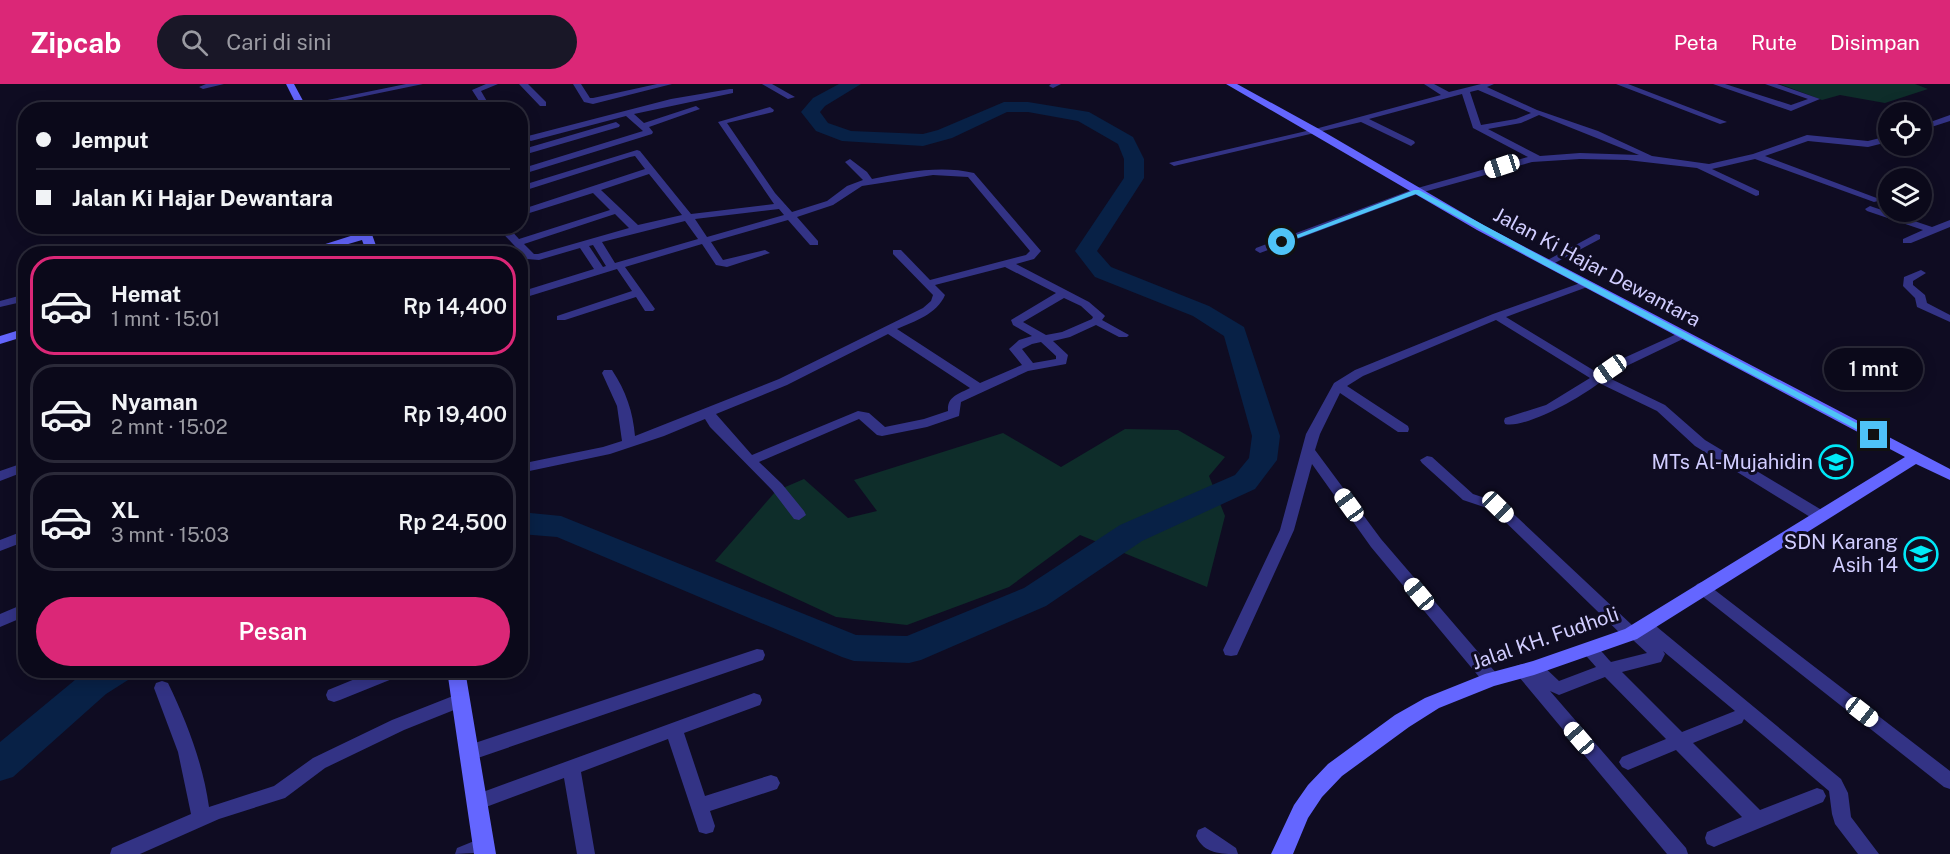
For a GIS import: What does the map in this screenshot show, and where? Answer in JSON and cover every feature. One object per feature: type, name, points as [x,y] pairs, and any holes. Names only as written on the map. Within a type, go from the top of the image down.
[{"type":"main road","points":[[290,84],[300,102]]},
{"type":"main road","name":"Jalan Ki Hajar Dewantara","points":[[1230,84],[1547,263],[1950,475]]},
{"type":"main road","points":[[322,246],[356,234]]},
{"type":"main road","points":[[0,340],[18,334]]},
{"type":"main road","name":"Jalal KH. Fudholi","points":[[1282,854],[1310,798],[1335,771],[1402,721],[1432,703],[1491,679],[1528,670],[1589,650],[1637,631],[1702,588],[1916,458]]},
{"type":"main road","points":[[457,678],[458,701],[478,802],[484,850]]},
{"type":"street","points":[[203,87],[220,84]]},
{"type":"street","points":[[332,102],[419,84]]},
{"type":"street","points":[[483,102],[476,90],[494,84]]},
{"type":"street","points":[[523,84],[543,104]]},
{"type":"street","points":[[577,84],[587,100],[593,101],[638,87],[668,84]]},
{"type":"street","points":[[766,84],[791,97]]},
{"type":"street","points":[[1428,84],[1448,94]]},
{"type":"street","points":[[1174,163],[1316,131],[1490,84]]},
{"type":"street","points":[[1620,84],[1722,122]]},
{"type":"street","points":[[1717,84],[1791,108],[1816,99],[1769,84]]},
{"type":"street","points":[[1479,87],[1655,159]]},
{"type":"street","points":[[528,151],[635,120],[671,102],[730,91]]},
{"type":"street","points":[[1465,91],[1473,110],[1475,124],[1537,158]]},
{"type":"street","points":[[531,138],[696,109]]},
{"type":"street","points":[[770,110],[722,122],[780,206],[814,243]]},
{"type":"street","points":[[1480,128],[1518,121],[1538,112]]},
{"type":"street","points":[[1360,118],[1411,143]]},
{"type":"street","points":[[1932,125],[1950,118]]},
{"type":"street","points":[[528,170],[649,132],[635,120]]},
{"type":"street","points":[[1939,123],[1950,126]]},
{"type":"street","points":[[528,135],[555,162]]},
{"type":"street","points":[[1702,168],[1756,156],[1807,138],[1868,144],[1878,142]]},
{"type":"street","points":[[528,186],[637,153],[723,264],[765,253]]},
{"type":"street","points":[[1260,250],[1417,191],[1537,158],[1580,156],[1655,159],[1702,168],[1755,193]]},
{"type":"street","points":[[1756,156],[1877,200]]},
{"type":"street","points":[[850,162],[869,182]]},
{"type":"street","points":[[528,210],[650,171]]},
{"type":"street","points":[[528,294],[830,203],[850,188],[869,182],[953,172],[971,175],[1036,251],[1033,256],[927,284]]},
{"type":"street","points":[[595,189],[636,229]]},
{"type":"street","points":[[528,252],[535,257],[688,217],[780,206]]},
{"type":"street","points":[[1870,210],[1932,230]]},
{"type":"street","points":[[517,243],[616,211]]},
{"type":"street","points":[[1907,241],[1950,223]]},
{"type":"street","points":[[509,234],[521,246]]},
{"type":"street","points":[[1547,263],[1596,237]]},
{"type":"street","points":[[596,241],[649,309]]},
{"type":"street","points":[[584,244],[600,271]]},
{"type":"street","points":[[528,467],[584,456],[629,443],[783,382],[936,303],[939,295],[897,252]]},
{"type":"street","points":[[1006,263],[1099,316],[1096,321],[1071,332],[1029,340],[1016,348],[1030,368]]},
{"type":"street","points":[[1922,273],[1910,277],[1907,281],[1908,286],[1921,297],[1921,305],[1950,319]]},
{"type":"street","points":[[1231,650],[1287,530],[1313,434],[1338,386],[1359,373],[1497,316],[1586,284]]},
{"type":"street","points":[[561,318],[638,293]]},
{"type":"street","points":[[750,461],[858,415],[864,416],[882,432],[927,423],[955,413],[956,400],[979,388],[1030,368],[1062,361],[1062,356],[1043,338],[1017,323],[1017,320],[1064,294]]},
{"type":"street","points":[[0,304],[18,299]]},
{"type":"street","points":[[1497,316],[1598,378],[1661,408],[1700,443],[1820,516]]},
{"type":"street","points":[[1096,321],[1123,335]]},
{"type":"street","points":[[889,329],[979,388]]},
{"type":"street","points":[[1510,421],[1550,408],[1632,358],[1683,335]]},
{"type":"street","points":[[608,373],[618,390],[627,415],[629,443]]},
{"type":"street","points":[[1338,386],[1403,429]]},
{"type":"street","points":[[708,412],[715,424],[777,487],[799,515]]},
{"type":"street","points":[[1308,449],[1376,543],[1491,679]]},
{"type":"street","points":[[1427,460],[1468,497],[1498,507],[1637,631],[1835,785],[1839,792],[1840,808],[1846,825],[1870,854]]},
{"type":"street","points":[[0,476],[18,469]]},
{"type":"street","points":[[0,546],[18,538]]},
{"type":"street","points":[[1702,588],[1950,781]]},
{"type":"street","points":[[0,621],[18,613]]},
{"type":"street","points":[[1528,670],[1559,688],[1657,654],[1637,631]]},
{"type":"street","points":[[1589,650],[1757,820]]},
{"type":"street","points":[[469,753],[757,655]]},
{"type":"street","points":[[1528,670],[1679,854]]},
{"type":"street","points":[[334,695],[376,678]]},
{"type":"street","points":[[162,688],[190,756],[198,789],[201,818]]},
{"type":"street","points":[[478,802],[754,700]]},
{"type":"street","points":[[119,854],[201,818],[279,792],[319,763],[398,725],[458,701]]},
{"type":"street","points":[[1628,762],[1736,718]]},
{"type":"street","points":[[674,729],[706,826]]},
{"type":"street","points":[[571,768],[586,854]]},
{"type":"street","points":[[700,806],[771,783]]},
{"type":"street","points":[[1714,838],[1817,796]]},
{"type":"street","points":[[1205,836],[1228,854]]},
{"type":"street","points":[[464,854],[484,850]]},
{"type":"green space","points":[[1780,84],[1915,84],[1928,89],[1888,102],[1840,95],[1822,100]]},
{"type":"green space","points":[[1125,429],[1178,430],[1225,457],[1209,476],[1225,516],[1207,587],[1080,535],[1009,587],[907,625],[836,617],[715,561],[776,491],[804,479],[848,518],[877,511],[854,480],[1003,433],[1061,467]]},
{"type":"waterway","points":[[528,524],[561,527],[854,648],[909,650],[1035,597],[1131,533],[1245,482],[1263,460],[1266,436],[1235,332],[1201,311],[1103,272],[1086,251],[1134,178],[1134,159],[1126,141],[1083,116],[1028,107],[1004,107],[945,134],[923,140],[849,137],[822,127],[810,112],[819,102],[852,84]]},
{"type":"waterway","points":[[0,765],[103,678]]},
{"type":"place","name":"MTs Al-Mujahidin","points":[[1836,462]]},
{"type":"place","name":"SDN Karang Asih 14","points":[[1921,554]]},
{"type":"route","points":[[1282,242],[1417,191],[1481,228],[1874,435]]}]
